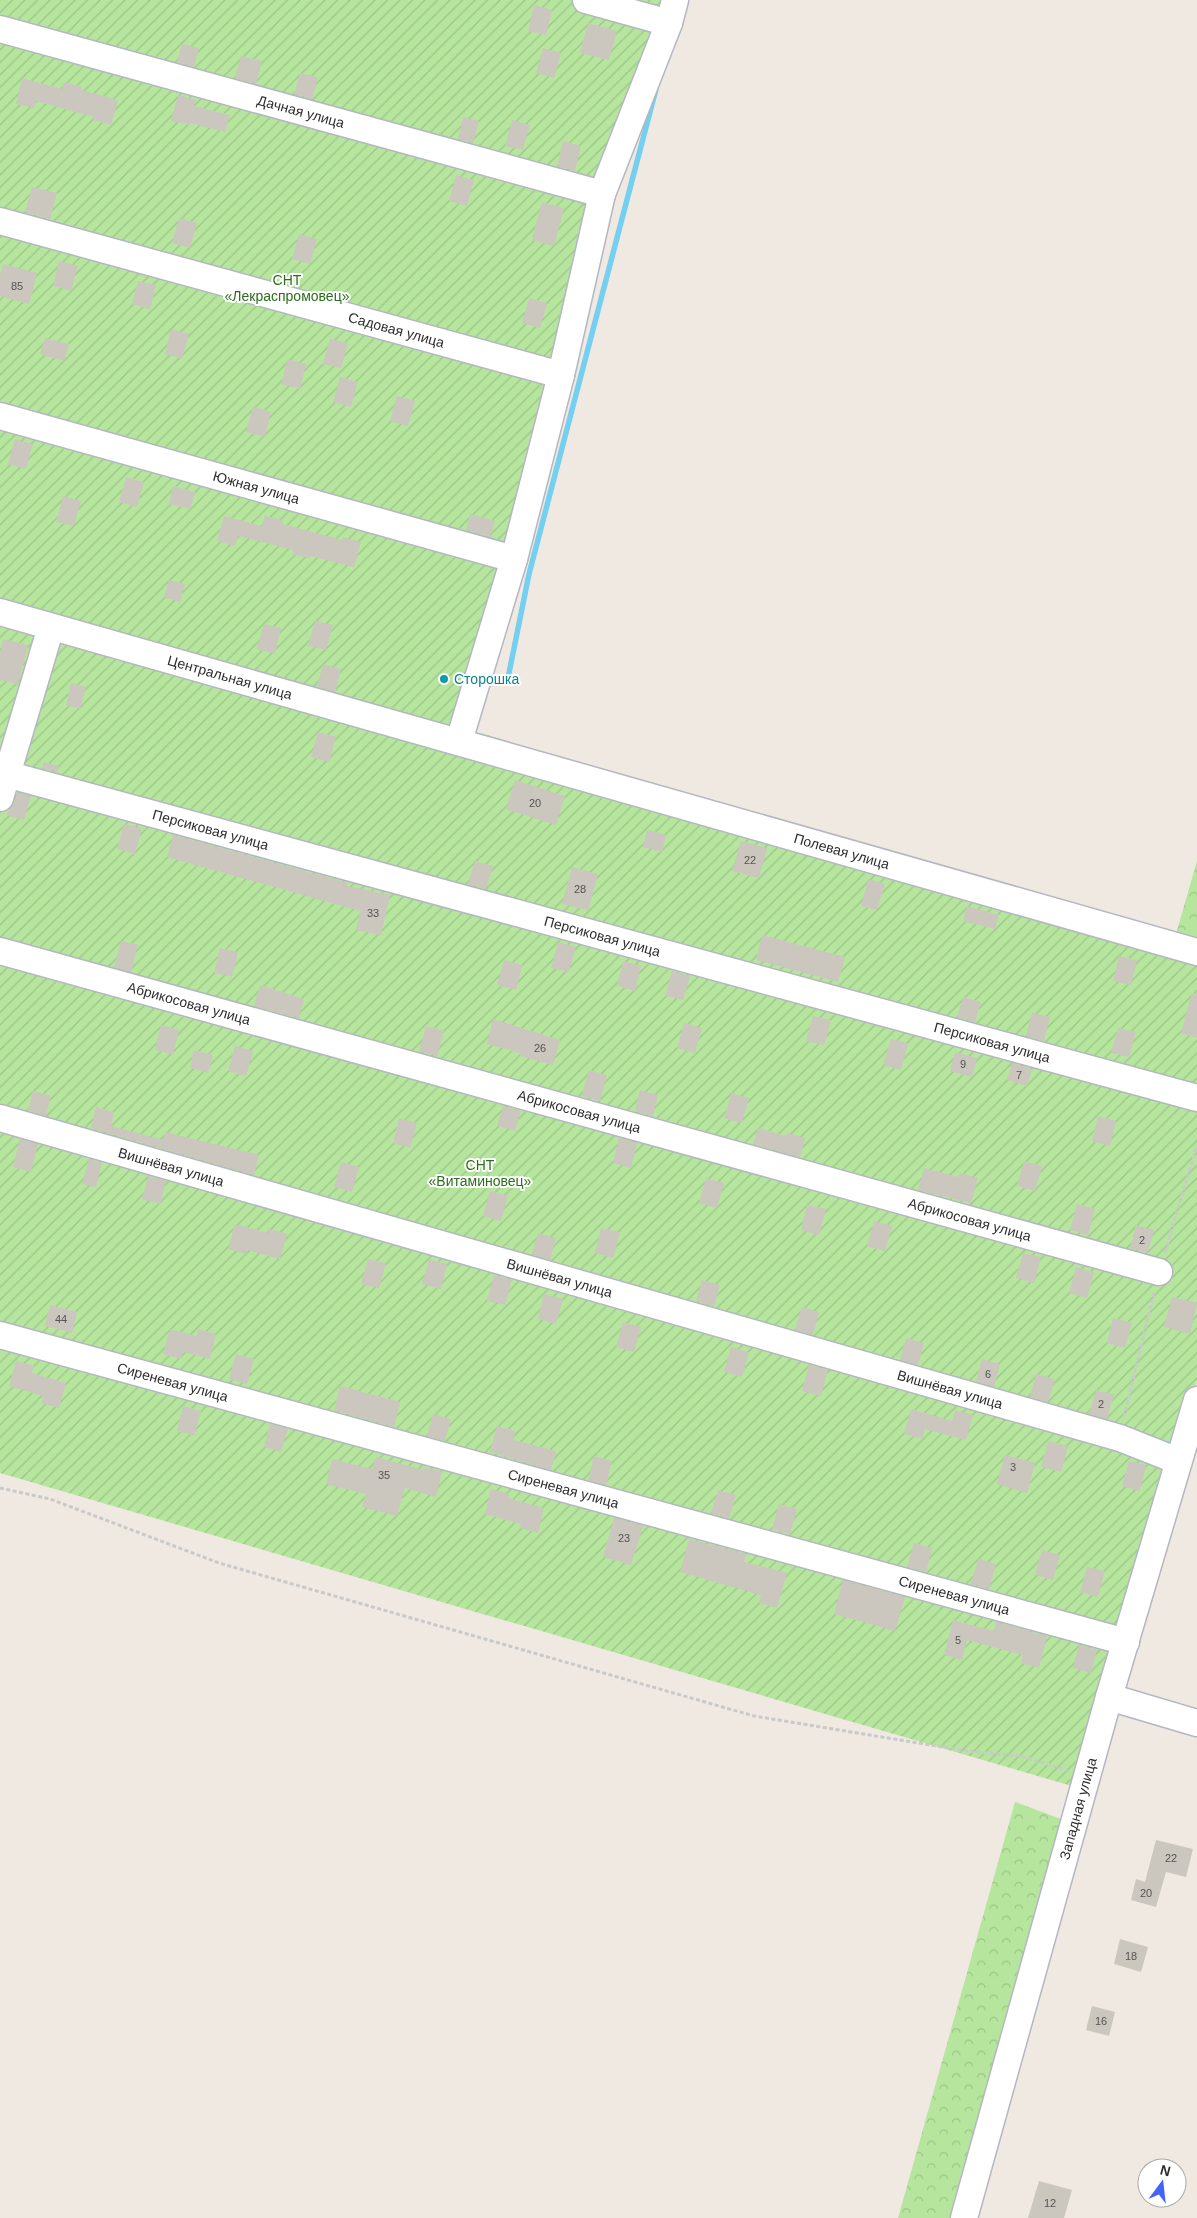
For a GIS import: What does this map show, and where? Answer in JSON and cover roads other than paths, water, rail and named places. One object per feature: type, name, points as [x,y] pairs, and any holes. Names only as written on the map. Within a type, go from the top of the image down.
[{"type":"street","points":[[459,741],[514,559],[561,375],[602,194],[672,11],[586,0]]},
{"type":"street","name":"Дачная улица","points":[[0,28],[602,194]]},
{"type":"street","name":"Садовая улица","points":[[0,221],[561,375]]},
{"type":"street","name":"Южная улица","points":[[0,416],[514,559]]},
{"type":"street","name":"Центральная улица","points":[[0,612],[486,750]]},
{"type":"street","points":[[2,786],[51,627]]},
{"type":"street","name":"Полевая улица","points":[[486,750],[1197,952]]},
{"type":"street","name":"Персиковая улица","points":[[2,786],[1197,1098]]},
{"type":"street","name":"Абрикосовая улица","points":[[0,951],[1159,1272]]},
{"type":"street","name":"Вишнёвая улица","points":[[0,1118],[1120,1438],[1178,1461]]},
{"type":"street","name":"Сиреневая улица","points":[[0,1335],[1126,1642]]},
{"type":"street","name":"Западная улица","points":[[964,2218],[1109,1697],[1197,1400]]},
{"type":"street","points":[[1109,1697],[1197,1723]]},
{"type":"waterway","points":[[507,683],[529,574],[656,89]]},
{"type":"place","name":"Сторошка","points":[[444,679]]},
{"type":"park label","name":"СНТ «Лекраспромовец»","points":[[287,288]]},
{"type":"park label","name":"СНТ «Витаминовец»","points":[[480,1174]]}]
